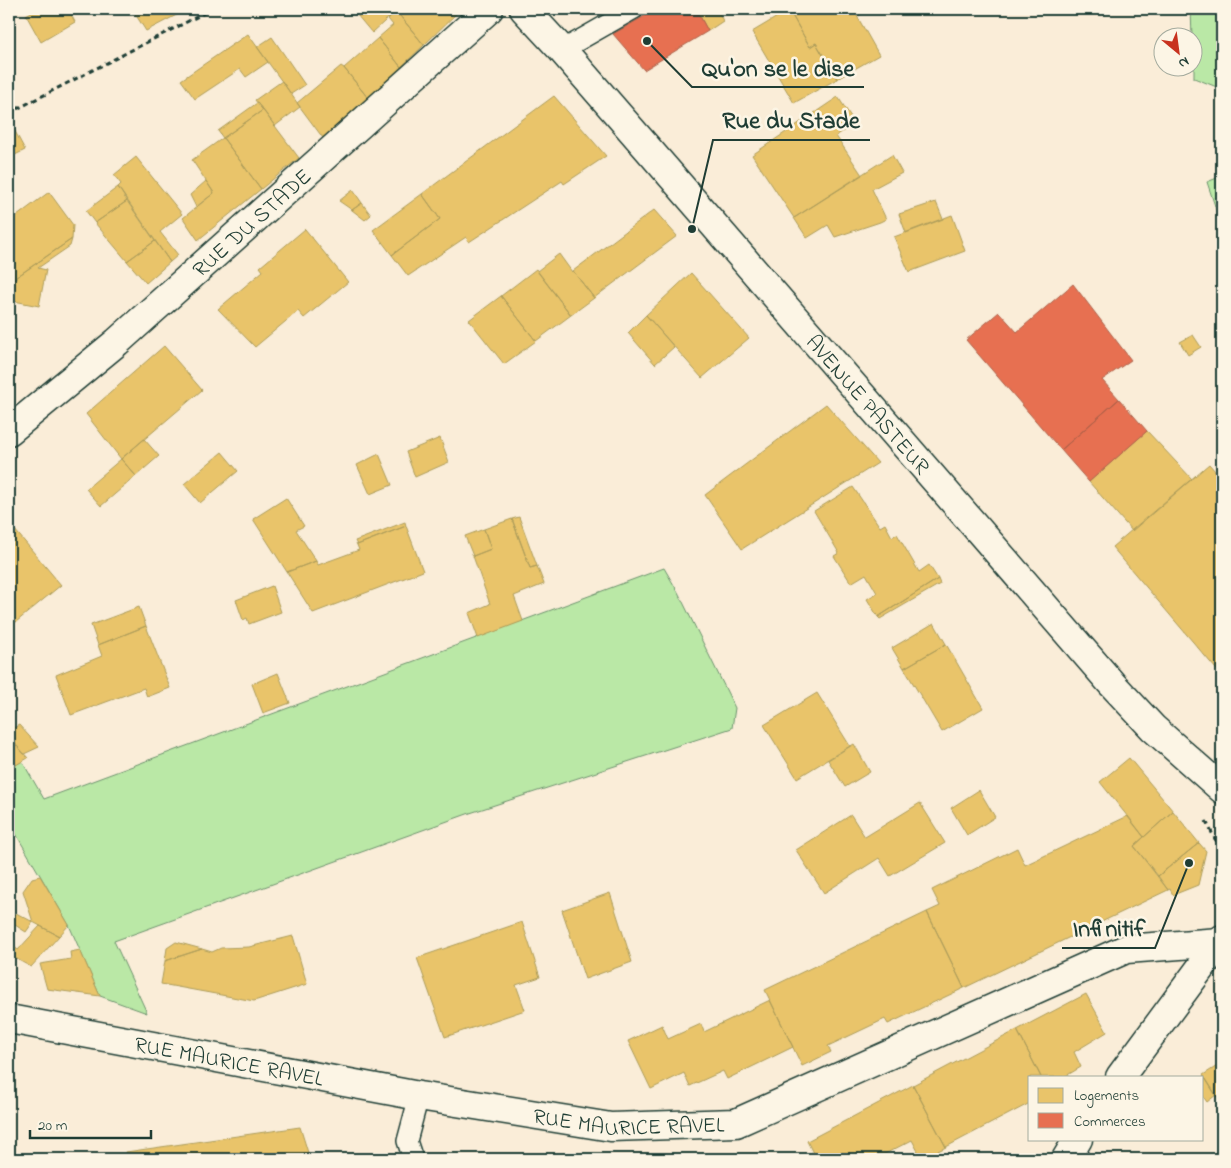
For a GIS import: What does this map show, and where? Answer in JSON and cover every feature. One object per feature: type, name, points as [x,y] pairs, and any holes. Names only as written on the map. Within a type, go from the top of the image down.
[{"type":"street","name":"RUE DU STADE","points":[[9,431],[117,342],[489,9]]},
{"type":"street","name":"AVENUE PASTEUR","points":[[524,9],[562,50],[1112,684],[1153,728],[1222,789]]},
{"type":"street","points":[[1121,1076],[1221,941]]},
{"type":"street","name":"RUE MAURICE RAVEL","points":[[9,1019],[419,1096],[611,1127],[736,1124],[1126,948],[1221,941]]},
{"type":"street","points":[[1066,1159],[1077,1140]]},
{"type":"lane","points":[[562,50],[634,9]]},
{"type":"lane","points":[[413,1159],[407,1141],[419,1096]]},
{"type":"path","points":[[9,113],[212,9]]},
{"type":"green space","points":[[1191,9],[1222,9],[1222,89],[1194,78],[1204,78],[1204,28],[1192,28]]},
{"type":"green space","points":[[1222,176],[1222,227],[1207,182]]},
{"type":"green space","points":[[664,568],[678,592],[735,708],[732,728],[470,813],[114,941],[147,1013],[100,996],[69,925],[9,822],[9,769],[22,761],[44,799]]},
{"type":"building: Logements","points":[[37,9],[68,9],[75,22],[41,42],[26,15]]},
{"type":"building: Logements","points":[[132,9],[188,9],[146,31]]},
{"type":"building: Logements","points":[[352,9],[398,9],[372,33]]},
{"type":"building: Logements","points":[[398,9],[461,9],[424,45],[396,11]]},
{"type":"building: Logements","points":[[696,9],[717,9],[723,21],[708,31]]},
{"type":"building: Logements","points":[[871,9],[857,16],[879,55],[837,79],[816,43],[810,47],[789,10]]},
{"type":"building: Logements","points":[[789,10],[810,47],[816,43],[837,79],[794,103],[752,32]]},
{"type":"building: Logements","points":[[396,11],[424,45],[401,67],[378,38],[393,25],[388,19]]},
{"type":"building: Logements","points":[[248,34],[268,62],[246,77],[240,69],[195,99],[181,80]]},
{"type":"building: Logements","points":[[272,37],[305,85],[291,94],[257,47]]},
{"type":"building: Logements","points":[[378,38],[401,67],[368,98],[344,68]]},
{"type":"building: Logements","points":[[341,66],[368,98],[323,138],[297,103]]},
{"type":"building: Logements","points":[[282,81],[300,107],[275,126],[255,100]]},
{"type":"building: Logements","points":[[554,96],[606,156],[564,184],[562,181],[469,242],[466,237],[408,276],[392,255],[440,219],[422,194]]},
{"type":"building: Logements","points":[[838,97],[855,123],[836,136],[862,175],[794,218],[752,155]]},
{"type":"building: Logements","points":[[257,103],[263,110],[223,138],[218,131]]},
{"type":"building: Logements","points":[[263,110],[299,158],[261,189],[223,138]]},
{"type":"building: Logements","points":[[9,120],[25,150],[9,158]]},
{"type":"building: Logements","points":[[223,138],[261,189],[198,240],[183,218],[214,193],[192,160]]},
{"type":"building: Logements","points":[[892,155],[902,173],[872,189],[886,219],[835,237],[828,225],[807,238],[794,218]]},
{"type":"building: Logements","points":[[136,157],[182,214],[160,232],[178,255],[170,262],[118,187],[121,184],[114,175]]},
{"type":"building: Logements","points":[[206,181],[214,193],[196,207],[190,195]]},
{"type":"building: Logements","points":[[118,187],[127,201],[95,223],[86,211]]},
{"type":"building: Logements","points":[[353,190],[362,203],[352,210],[339,201]]},
{"type":"building: Logements","points":[[49,192],[73,225],[72,239],[9,282],[9,222]]},
{"type":"building: Logements","points":[[422,194],[440,219],[392,255],[373,230]]},
{"type":"building: Logements","points":[[127,201],[155,241],[127,261],[95,223]]},
{"type":"building: Logements","points":[[936,202],[943,219],[906,233],[899,214]]},
{"type":"building: Logements","points":[[362,203],[371,215],[365,220],[352,210]]},
{"type":"building: Logements","points":[[654,210],[677,236],[594,298],[573,271]]},
{"type":"building: Logements","points":[[952,215],[965,251],[909,272],[894,237]]},
{"type":"building: Logements","points":[[305,229],[348,282],[304,318],[298,311],[255,347],[218,309],[263,271],[260,267]]},
{"type":"building: Logements","points":[[72,239],[70,246],[38,268],[46,270],[39,306],[9,300],[9,282]]},
{"type":"building: Logements","points":[[155,241],[170,262],[146,283],[127,261]]},
{"type":"building: Logements","points":[[559,254],[594,298],[571,315],[537,271]]},
{"type":"building: Logements","points":[[536,269],[571,315],[536,341],[501,296]]},
{"type":"building: Logements","points":[[691,273],[749,338],[702,378],[646,315]]},
{"type":"building: Logements","points":[[501,296],[536,341],[504,364],[469,320]]},
{"type":"building: Logements","points":[[646,315],[674,347],[655,364],[628,333]]},
{"type":"building: Logements","points":[[1193,335],[1201,347],[1188,355],[1180,342]]},
{"type":"building: Logements","points":[[164,346],[202,390],[121,459],[86,414]]},
{"type":"building: Logements","points":[[826,404],[878,463],[742,549],[705,495]]},
{"type":"building: Logements","points":[[1147,431],[1192,479],[1132,531],[1089,482]]},
{"type":"building: Logements","points":[[440,438],[449,462],[415,477],[406,452]]},
{"type":"building: Logements","points":[[144,439],[159,456],[136,476],[121,459]]},
{"type":"building: Logements","points":[[222,452],[238,471],[200,503],[184,484]]},
{"type":"building: Logements","points":[[379,454],[392,485],[370,494],[357,465]]},
{"type":"building: Logements","points":[[121,459],[136,476],[101,506],[86,489]]},
{"type":"building: Logements","points":[[1209,464],[1222,479],[1222,676],[1112,547]]},
{"type":"building: Logements","points":[[853,487],[880,527],[885,524],[892,537],[897,534],[919,572],[929,565],[938,579],[878,617],[867,599],[877,593],[866,574],[851,583],[834,556],[839,553],[814,511]]},
{"type":"building: Logements","points":[[286,498],[304,526],[296,530],[316,561],[287,572],[253,519]]},
{"type":"building: Logements","points":[[519,517],[537,566],[530,568],[512,519]]},
{"type":"building: Logements","points":[[512,519],[530,568],[537,566],[544,584],[514,596],[523,621],[478,638],[469,613],[490,604],[473,556],[491,549],[484,529]]},
{"type":"building: Logements","points":[[405,522],[406,526],[357,545],[355,541]]},
{"type":"building: Logements","points":[[9,523],[61,585],[16,622],[9,613]]},
{"type":"building: Logements","points":[[406,526],[423,571],[313,613],[287,572],[316,561],[318,565],[359,550],[357,545]]},
{"type":"building: Logements","points":[[484,529],[491,549],[473,556],[465,536]]},
{"type":"building: Logements","points":[[938,579],[940,584],[880,619],[878,617]]},
{"type":"building: Logements","points":[[272,586],[281,612],[249,624],[247,618],[243,620],[236,600]]},
{"type":"building: Logements","points":[[139,607],[146,626],[98,645],[91,625]]},
{"type":"building: Logements","points":[[9,613],[16,622],[9,628]]},
{"type":"building: Logements","points":[[934,623],[946,644],[904,668],[892,648]]},
{"type":"building: Logements","points":[[146,626],[170,688],[147,697],[144,688],[71,715],[56,675],[102,656],[98,645]]},
{"type":"building: Logements","points":[[946,644],[983,708],[942,732],[904,668]]},
{"type":"building: Logements","points":[[278,673],[290,703],[263,713],[252,684]]},
{"type":"building: Logements","points":[[817,693],[850,746],[797,778],[764,725]]},
{"type":"building: Logements","points":[[19,725],[39,747],[24,754],[9,737],[9,730]]},
{"type":"building: Logements","points":[[9,737],[28,758],[9,769]]},
{"type":"building: Logements","points":[[854,744],[870,772],[845,787],[828,760]]},
{"type":"building: Logements","points":[[1129,758],[1173,811],[1144,837],[1100,782]]},
{"type":"building: Logements","points":[[979,790],[995,817],[967,835],[951,808]]},
{"type":"building: Logements","points":[[920,803],[945,843],[890,876],[879,858],[824,893],[796,850],[851,815],[865,837]]},
{"type":"building: Logements","points":[[1173,811],[1199,843],[1158,876],[1134,846]]},
{"type":"building: Logements","points":[[1128,816],[1144,837],[1134,846],[1168,890],[964,988],[927,912],[940,906],[932,890],[1017,848],[1025,865]]},
{"type":"building: Logements","points":[[1199,843],[1206,851],[1198,885],[1173,895],[1158,876]]},
{"type":"building: Logements","points":[[40,876],[69,925],[59,936],[33,922],[23,891],[32,878]]},
{"type":"building: Logements","points":[[610,893],[632,962],[585,979],[562,910]]},
{"type":"building: Logements","points":[[927,912],[964,988],[888,1024],[885,1019],[828,1046],[831,1052],[802,1066],[765,990]]},
{"type":"building: Logements","points":[[16,913],[33,922],[26,932],[15,925],[9,933],[9,915],[12,917]]},
{"type":"building: Logements","points":[[522,922],[540,977],[516,985],[525,1010],[445,1037],[417,958]]},
{"type":"building: Logements","points":[[40,926],[59,936],[31,967],[13,957],[9,962],[9,943],[18,950]]},
{"type":"building: Logements","points":[[293,936],[307,984],[254,1001],[161,984],[165,961],[202,949],[212,952],[221,948],[249,947]]},
{"type":"building: Logements","points":[[176,942],[202,949],[165,961],[167,948]]},
{"type":"building: Logements","points":[[80,950],[100,996],[47,989],[40,964],[71,959],[70,952]]},
{"type":"building: Logements","points":[[1086,994],[1107,1032],[1074,1052],[1081,1067],[1066,1076],[1040,1076],[1017,1030]]},
{"type":"building: Logements","points":[[770,1000],[793,1047],[727,1079],[723,1071],[690,1086],[684,1073],[651,1089],[628,1041],[662,1025],[668,1039],[701,1024],[704,1032]]},
{"type":"building: Logements","points":[[1017,1030],[1040,1076],[1028,1076],[1028,1104],[946,1147],[913,1085]]},
{"type":"building: Logements","points":[[1222,1063],[1222,1105],[1204,1076]]},
{"type":"building: Logements","points":[[1206,1079],[1216,1095],[1207,1102],[1204,1098],[1204,1080]]},
{"type":"building: Logements","points":[[913,1085],[946,1147],[922,1159],[912,1140],[875,1159],[816,1159],[807,1141]]},
{"type":"building: Logements","points":[[300,1127],[310,1159],[129,1159],[126,1152]]},
{"type":"building: Commerces","points":[[657,9],[696,9],[708,31],[644,70],[613,34]]},
{"type":"building: Commerces","points":[[1073,284],[1131,360],[1102,380],[1119,399],[1061,450],[966,340],[999,312],[1017,332]]},
{"type":"building: Commerces","points":[[1119,399],[1147,431],[1089,482],[1061,450]]},
{"type":"place","name":"Qu'on se le dise","points":[[647,41]]},
{"type":"place","name":"Rue du Stade","points":[[692,229]]},
{"type":"place","name":"Infinitif","points":[[1189,863]]}]
